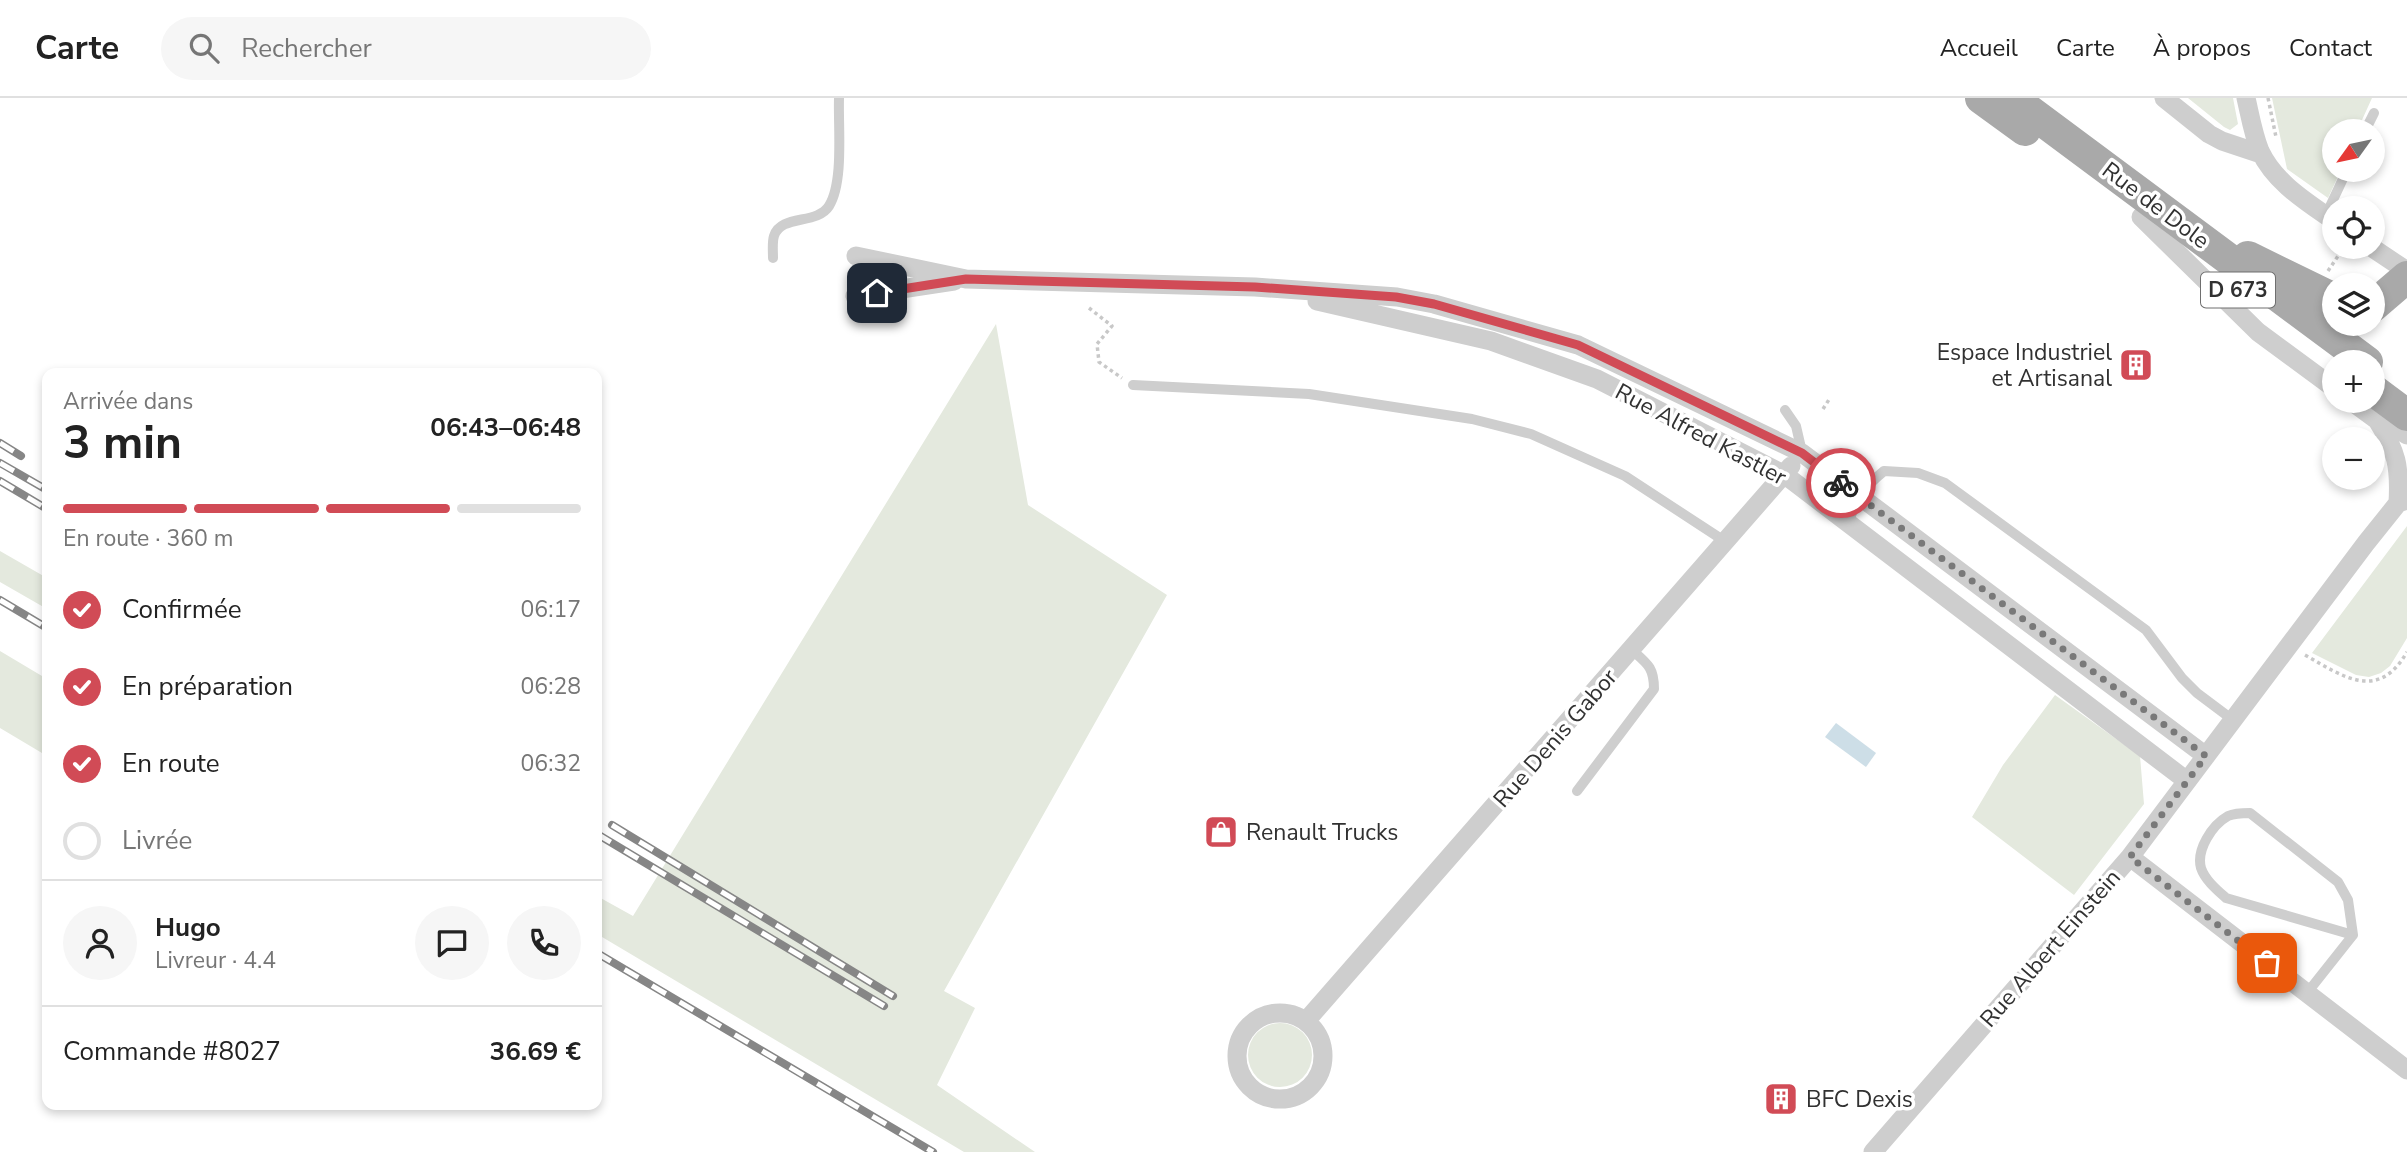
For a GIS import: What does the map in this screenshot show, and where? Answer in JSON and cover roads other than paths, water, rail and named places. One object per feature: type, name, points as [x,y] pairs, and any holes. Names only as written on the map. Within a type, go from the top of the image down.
[{"type":"main road","name":"Rue de Dole","points":[[1981,98],[2322,352]]},
{"type":"main road","name":"Rue de Dole","points":[[2012,98],[2351,350]]},
{"type":"main road","points":[[2195,235],[2265,264],[2322,293]]},
{"type":"main road","points":[[2385,297],[2407,277]]},
{"type":"main road","points":[[2385,375],[2407,391]]},
{"type":"street","points":[[2164,98],[2209,134],[2222,141],[2261,153]]},
{"type":"street","points":[[2246,98],[2261,153],[2283,182],[2322,212]]},
{"type":"street","name":"Rue de Dole","points":[[2141,217],[2258,332],[2322,379]]},
{"type":"street","name":"Rue Alfred Kastler","points":[[856,256],[966,279],[1255,287],[1396,297],[1434,304],[1578,345],[1802,453],[2206,756]]},
{"type":"street","points":[[2385,256],[2407,271]]},
{"type":"street","name":"Rue Alfred Kastler","points":[[855,296],[966,279]]},
{"type":"street","name":"Rue Alfred Kastler","points":[[1255,287],[1491,341],[1597,379],[1784,475],[2188,781]]},
{"type":"street","points":[[2386,409],[2396,427],[2407,435]]},
{"type":"street","name":"Rue Albert Einstein","points":[[1873,1152],[2130,857],[2288,645],[2402,502],[2397,460],[2386,409]]},
{"type":"street","name":"Rue Denis Gabor","points":[[1306,1021],[1633,650],[1802,453]]},
{"type":"street","points":[[2130,857],[2407,1070]]},
{"type":"street","points":[[1293,1014],[1306,1021],[1320,1040],[1323,1053],[1322,1067],[1317,1079],[1296,1097],[1281,1100],[1266,1097],[1253,1090],[1243,1079],[1238,1065],[1237,1050],[1241,1036],[1251,1024],[1263,1016],[1293,1014]]},
{"type":"lane","points":[[773,258],[773,238],[777,229],[790,222],[816,217],[827,210],[832,200],[837,180],[839,98]]},
{"type":"lane","points":[[2371,119],[2374,113]]},
{"type":"lane","points":[[1133,386],[1309,394],[1472,419],[1531,434],[1626,476],[1726,543]]},
{"type":"lane","points":[[1785,410],[1796,426],[1802,453]]},
{"type":"lane","points":[[1848,523],[1858,497],[1870,482],[1884,471],[1918,473],[1945,483],[2146,630],[2182,678],[2233,720]]},
{"type":"lane","points":[[1577,791],[1654,689],[1654,676],[1648,664],[1633,650]]},
{"type":"lane","points":[[2307,993],[2353,935],[2348,900],[2337,882],[2250,813],[2225,817],[2209,834],[2201,851],[2201,868],[2212,885],[2226,898],[2353,935]]},
{"type":"railway","points":[[0,443],[21,456]]},
{"type":"railway","points":[[0,463],[42,487]]},
{"type":"railway","points":[[0,481],[42,506]]},
{"type":"railway","points":[[0,600],[42,625]]},
{"type":"railway","points":[[612,825],[893,996]]},
{"type":"railway","points":[[602,837],[884,1006]]},
{"type":"railway","points":[[602,956],[933,1152]]},
{"type":"place","name":"Espace Industriel et Artisanal","points":[[2136,365]]},
{"type":"place","name":"Renault Trucks","points":[[1221,832]]},
{"type":"place","name":"BFC Dexis","points":[[1781,1099]]}]
